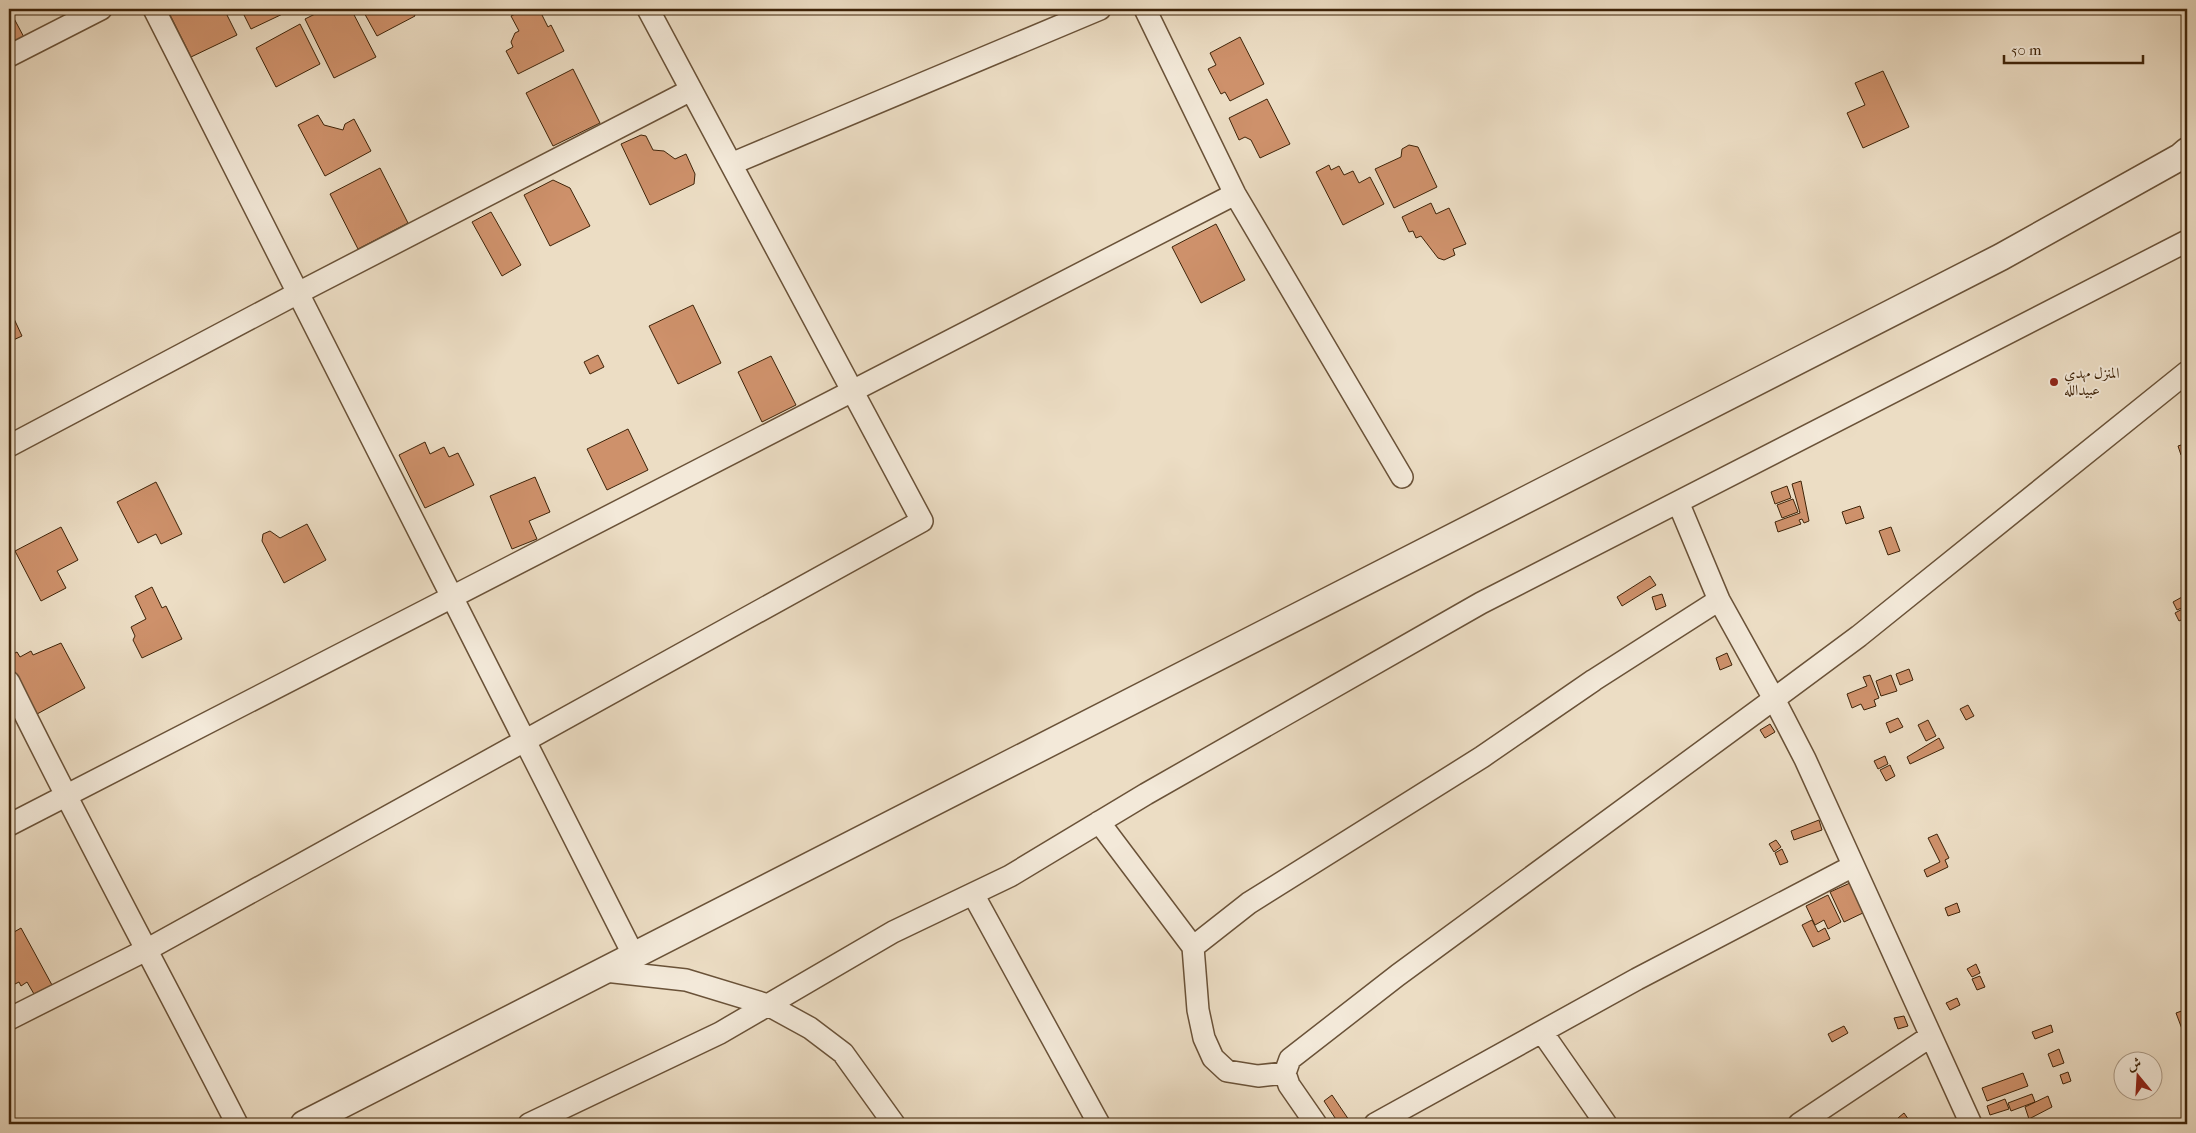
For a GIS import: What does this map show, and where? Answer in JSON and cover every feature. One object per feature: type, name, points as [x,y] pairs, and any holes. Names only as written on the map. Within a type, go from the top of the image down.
[{"type":"street","points":[[9,56],[101,9]]},
{"type":"street","points":[[154,9],[634,956]]},
{"type":"street","points":[[9,1020],[148,948],[922,521],[648,9]]},
{"type":"street","points":[[731,164],[1100,9]]},
{"type":"street","points":[[1145,9],[1235,194],[1402,477]]},
{"type":"street","points":[[9,446],[298,293],[691,90]]},
{"type":"street","points":[[304,1124],[2001,257],[2180,157],[2187,151]]},
{"type":"street","points":[[9,825],[1235,194]]},
{"type":"street","points":[[529,1124],[720,1033],[893,932],[1010,876],[1307,701],[1481,604],[2187,241]]},
{"type":"street","points":[[1316,1124],[1289,1085],[1285,1073],[1290,1059],[1398,975],[1859,636],[2187,372]]},
{"type":"street","points":[[1678,502],[1719,600],[1774,699],[1971,1124]]},
{"type":"street","points":[[1193,947],[1258,898],[1482,757],[1594,680],[1719,600]]},
{"type":"street","points":[[9,682],[65,796],[148,948],[238,1124]]},
{"type":"street","points":[[1099,822],[1193,947],[1198,1010],[1204,1038],[1213,1058],[1228,1071],[1258,1076],[1285,1073]]},
{"type":"street","points":[[1375,1124],[1637,979],[1853,866]]},
{"type":"street","points":[[974,894],[1099,1124]]},
{"type":"street","points":[[605,971],[686,980],[768,1005],[810,1028],[843,1053],[894,1124]]},
{"type":"street","points":[[1542,1032],[1606,1124]]},
{"type":"street","points":[[1799,1124],[1931,1036]]},
{"type":"building","points":[[9,9],[26,41],[9,49]]},
{"type":"building","points":[[167,9],[224,9],[237,35],[191,57]]},
{"type":"building","points":[[241,9],[290,9],[291,10],[251,29]]},
{"type":"building","points":[[325,9],[351,9],[376,57],[334,78],[305,19]]},
{"type":"building","points":[[362,9],[412,9],[415,16],[377,36]]},
{"type":"building","points":[[525,9],[539,9],[548,27],[551,25],[564,51],[518,74],[506,51],[513,47],[511,42],[515,33],[519,31],[511,16]]},
{"type":"building","points":[[300,24],[320,64],[276,87],[256,48]]},
{"type":"building","points":[[1240,37],[1264,84],[1230,101],[1225,92],[1221,94],[1208,69],[1216,65],[1210,53]]},
{"type":"building","points":[[573,69],[600,123],[553,146],[526,93]]},
{"type":"building","points":[[1883,71],[1909,127],[1863,148],[1847,113],[1865,105],[1855,83]]},
{"type":"building","points":[[1267,99],[1290,144],[1260,158],[1251,140],[1245,137],[1239,140],[1229,118]]},
{"type":"building","points":[[318,115],[324,125],[343,130],[345,124],[354,119],[371,151],[325,176],[298,125]]},
{"type":"building","points":[[641,135],[646,136],[653,150],[664,151],[675,159],[686,154],[695,174],[694,184],[650,205],[621,144]]},
{"type":"building","points":[[1409,145],[1418,147],[1437,187],[1394,208],[1375,169],[1401,157],[1402,149]]},
{"type":"building","points":[[1329,165],[1331,170],[1339,166],[1344,175],[1353,171],[1359,183],[1370,177],[1384,204],[1343,225],[1316,172]]},
{"type":"building","points":[[380,168],[408,223],[358,249],[330,194]]},
{"type":"building","points":[[553,180],[570,188],[590,226],[550,246],[524,195]]},
{"type":"building","points":[[1431,203],[1436,214],[1449,208],[1466,244],[1453,249],[1455,255],[1444,260],[1438,258],[1421,236],[1416,238],[1413,231],[1409,232],[1402,217]]},
{"type":"building","points":[[491,212],[521,265],[502,276],[472,222]]},
{"type":"building","points":[[1216,224],[1245,280],[1201,303],[1172,247]]},
{"type":"building","points":[[693,305],[721,363],[678,384],[649,326]]},
{"type":"building","points":[[9,308],[22,336],[9,342]]},
{"type":"building","points":[[598,355],[604,367],[590,374],[584,362]]},
{"type":"building","points":[[771,356],[796,405],[762,422],[738,372]]},
{"type":"building","points":[[628,429],[648,470],[607,490],[587,449]]},
{"type":"building","points":[[425,442],[430,454],[444,447],[449,457],[458,453],[474,485],[425,508],[399,455]]},
{"type":"building","points":[[2187,443],[2187,453],[2181,455],[2178,446]]},
{"type":"building","points":[[535,477],[550,512],[529,521],[537,539],[512,549],[490,496]]},
{"type":"building","points":[[1801,481],[1809,521],[1804,523],[1802,519],[1799,520],[1801,524],[1778,532],[1775,522],[1800,513],[1792,484]]},
{"type":"building","points":[[156,482],[182,534],[161,544],[156,534],[138,543],[117,502]]},
{"type":"building","points":[[1787,486],[1791,498],[1775,504],[1771,492]]},
{"type":"building","points":[[1793,499],[1798,512],[1782,518],[1777,505]]},
{"type":"building","points":[[1860,506],[1864,518],[1846,524],[1842,512]]},
{"type":"building","points":[[307,524],[326,560],[284,583],[262,541],[263,534],[270,531],[280,538]]},
{"type":"building","points":[[61,527],[78,560],[57,571],[66,588],[41,601],[15,551]]},
{"type":"building","points":[[1891,527],[1900,551],[1888,555],[1879,531]]},
{"type":"building","points":[[1650,576],[1656,585],[1622,606],[1617,597]]},
{"type":"building","points":[[152,587],[162,608],[166,606],[182,639],[142,658],[133,640],[135,636],[131,627],[146,619],[135,596]]},
{"type":"building","points":[[1662,594],[1666,606],[1656,610],[1652,597]]},
{"type":"building","points":[[2182,597],[2186,606],[2177,610],[2173,602]]},
{"type":"building","points":[[2186,607],[2187,617],[2179,621],[2175,613]]},
{"type":"building","points":[[61,643],[85,688],[37,714],[9,661],[9,656],[17,652],[20,657],[31,651],[33,655]]},
{"type":"building","points":[[1727,653],[1732,665],[1720,670],[1716,658]]},
{"type":"building","points":[[1909,669],[1913,680],[1900,685],[1896,674]]},
{"type":"building","points":[[1870,675],[1879,698],[1874,700],[1876,706],[1864,710],[1861,704],[1852,708],[1847,694],[1867,686],[1863,677]]},
{"type":"building","points":[[1891,675],[1897,691],[1881,696],[1876,681]]},
{"type":"building","points":[[1968,705],[1974,716],[1966,720],[1960,709]]},
{"type":"building","points":[[1898,718],[1903,727],[1890,733],[1886,723]]},
{"type":"building","points":[[1928,720],[1936,736],[1926,741],[1918,725]]},
{"type":"building","points":[[1770,724],[1775,732],[1765,738],[1760,730]]},
{"type":"building","points":[[1939,738],[1944,748],[1910,764],[1907,757]]},
{"type":"building","points":[[1885,756],[1888,764],[1878,769],[1874,761]]},
{"type":"building","points":[[1890,765],[1895,776],[1886,781],[1880,770]]},
{"type":"building","points":[[1819,820],[1822,830],[1794,840],[1791,831]]},
{"type":"building","points":[[1937,834],[1949,858],[1945,860],[1948,867],[1927,877],[1924,870],[1940,862],[1928,838]]},
{"type":"building","points":[[1776,840],[1781,847],[1774,852],[1769,844]]},
{"type":"building","points":[[1782,849],[1788,862],[1780,865],[1775,853]]},
{"type":"building","points":[[1850,883],[1865,912],[1844,922],[1830,892]]},
{"type":"building","points":[[1828,895],[1841,922],[1828,929],[1824,920],[1815,925],[1806,906]]},
{"type":"building","points":[[1957,903],[1960,912],[1948,916],[1945,908]]},
{"type":"building","points":[[1812,920],[1818,932],[1825,928],[1830,939],[1813,947],[1802,925]]},
{"type":"building","points":[[21,928],[52,985],[34,994],[27,982],[21,986],[19,982],[9,987],[9,935]]},
{"type":"building","points":[[1976,964],[1980,973],[1972,977],[1967,969]]},
{"type":"building","points":[[1980,976],[1985,987],[1977,990],[1972,979]]},
{"type":"building","points":[[1957,998],[1960,1005],[1950,1010],[1946,1003]]},
{"type":"building","points":[[2187,1009],[2187,1027],[2182,1029],[2176,1013]]},
{"type":"building","points":[[1904,1016],[1908,1026],[1898,1029],[1894,1018]]},
{"type":"building","points":[[2051,1025],[2053,1032],[2035,1039],[2032,1032]]},
{"type":"building","points":[[1844,1026],[1848,1033],[1832,1042],[1828,1034]]},
{"type":"building","points":[[2059,1049],[2064,1063],[2053,1067],[2048,1054]]},
{"type":"building","points":[[2068,1072],[2071,1081],[2063,1084],[2060,1075]]},
{"type":"building","points":[[2023,1073],[2028,1086],[1987,1101],[1982,1088]]},
{"type":"building","points":[[2032,1094],[2035,1102],[2011,1111],[2008,1103]]},
{"type":"building","points":[[1332,1095],[1349,1120],[1342,1124],[1339,1124],[1324,1101]]},
{"type":"building","points":[[2048,1096],[2052,1107],[2029,1119],[2025,1107]]},
{"type":"building","points":[[2005,1099],[2009,1109],[1990,1115],[1987,1106]]},
{"type":"building","points":[[1904,1113],[1911,1123],[1902,1124],[1898,1118]]},
{"type":"place","name":"المنزل مهدي عبيدالله","points":[[2054,382]]}]
